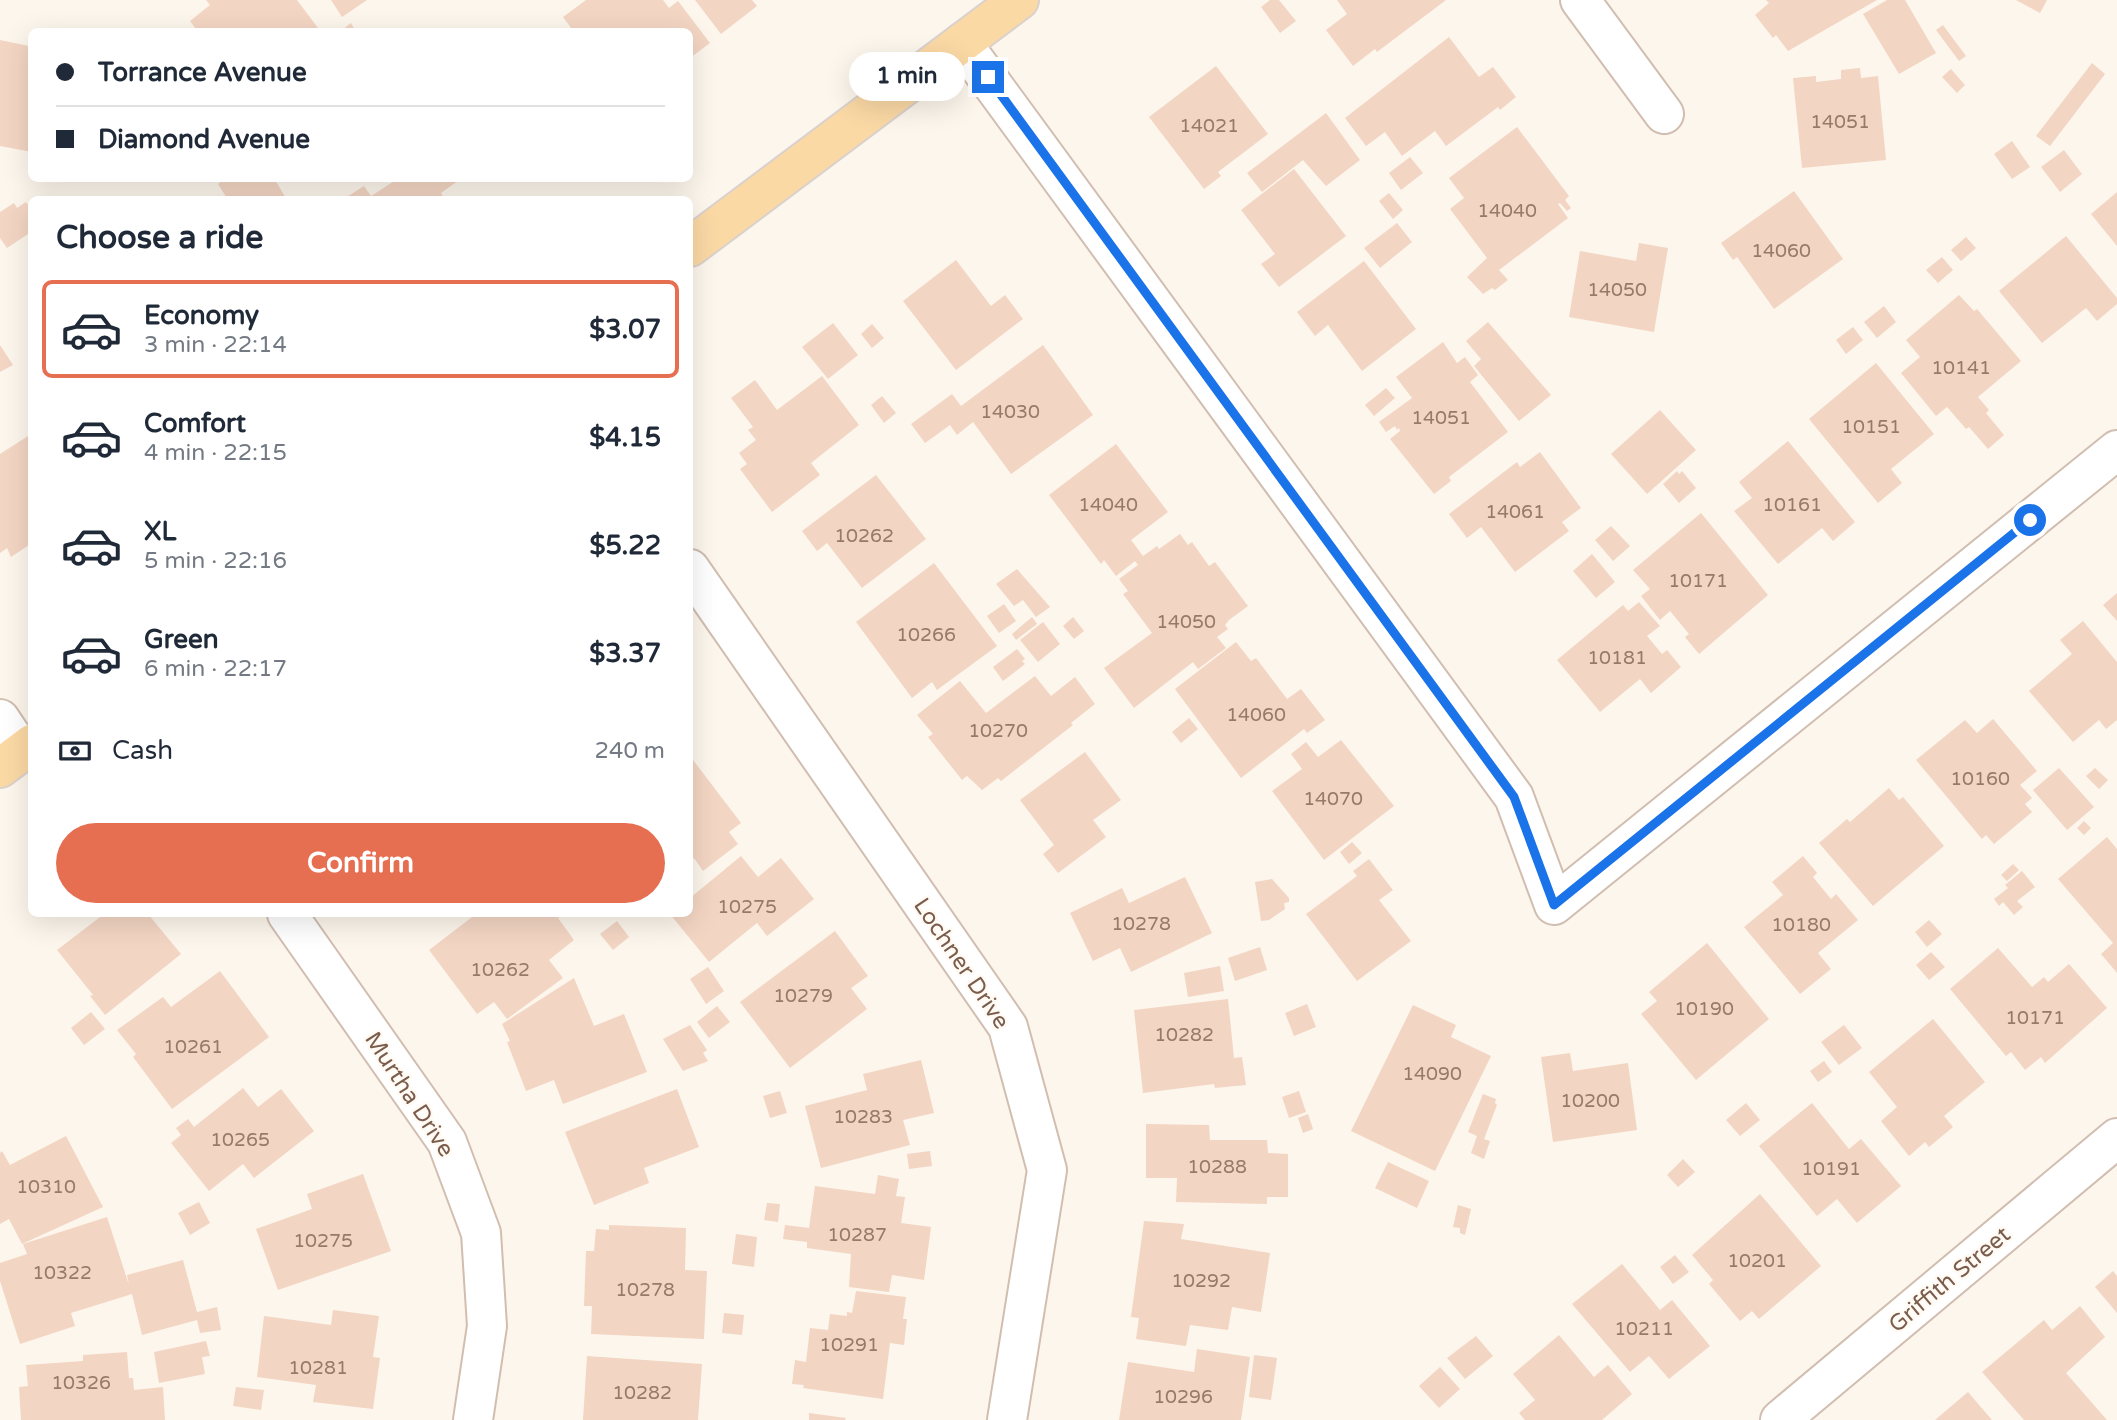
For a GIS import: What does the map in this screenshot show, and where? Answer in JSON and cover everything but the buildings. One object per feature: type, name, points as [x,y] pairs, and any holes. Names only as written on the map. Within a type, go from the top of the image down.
[{"type":"main road","points":[[693,245],[1019,0]]},
{"type":"street","points":[[1580,0],[1664,114]]},
{"type":"street","points":[[962,43],[1514,797],[1554,905],[2117,450]]},
{"type":"street","name":"Lochner Drive","points":[[693,573],[1008,1027],[1046,1170],[1007,1420]]},
{"type":"street","points":[[0,719],[18,755]]},
{"type":"street","name":"Murtha Drive","points":[[289,917],[447,1142],[481,1233],[487,1326],[473,1420]]},
{"type":"street","name":"Griffith Street","points":[[1780,1420],[2117,1138]]},
{"type":"route","points":[[988,77],[1514,797],[1554,905],[2030,520]]}]
